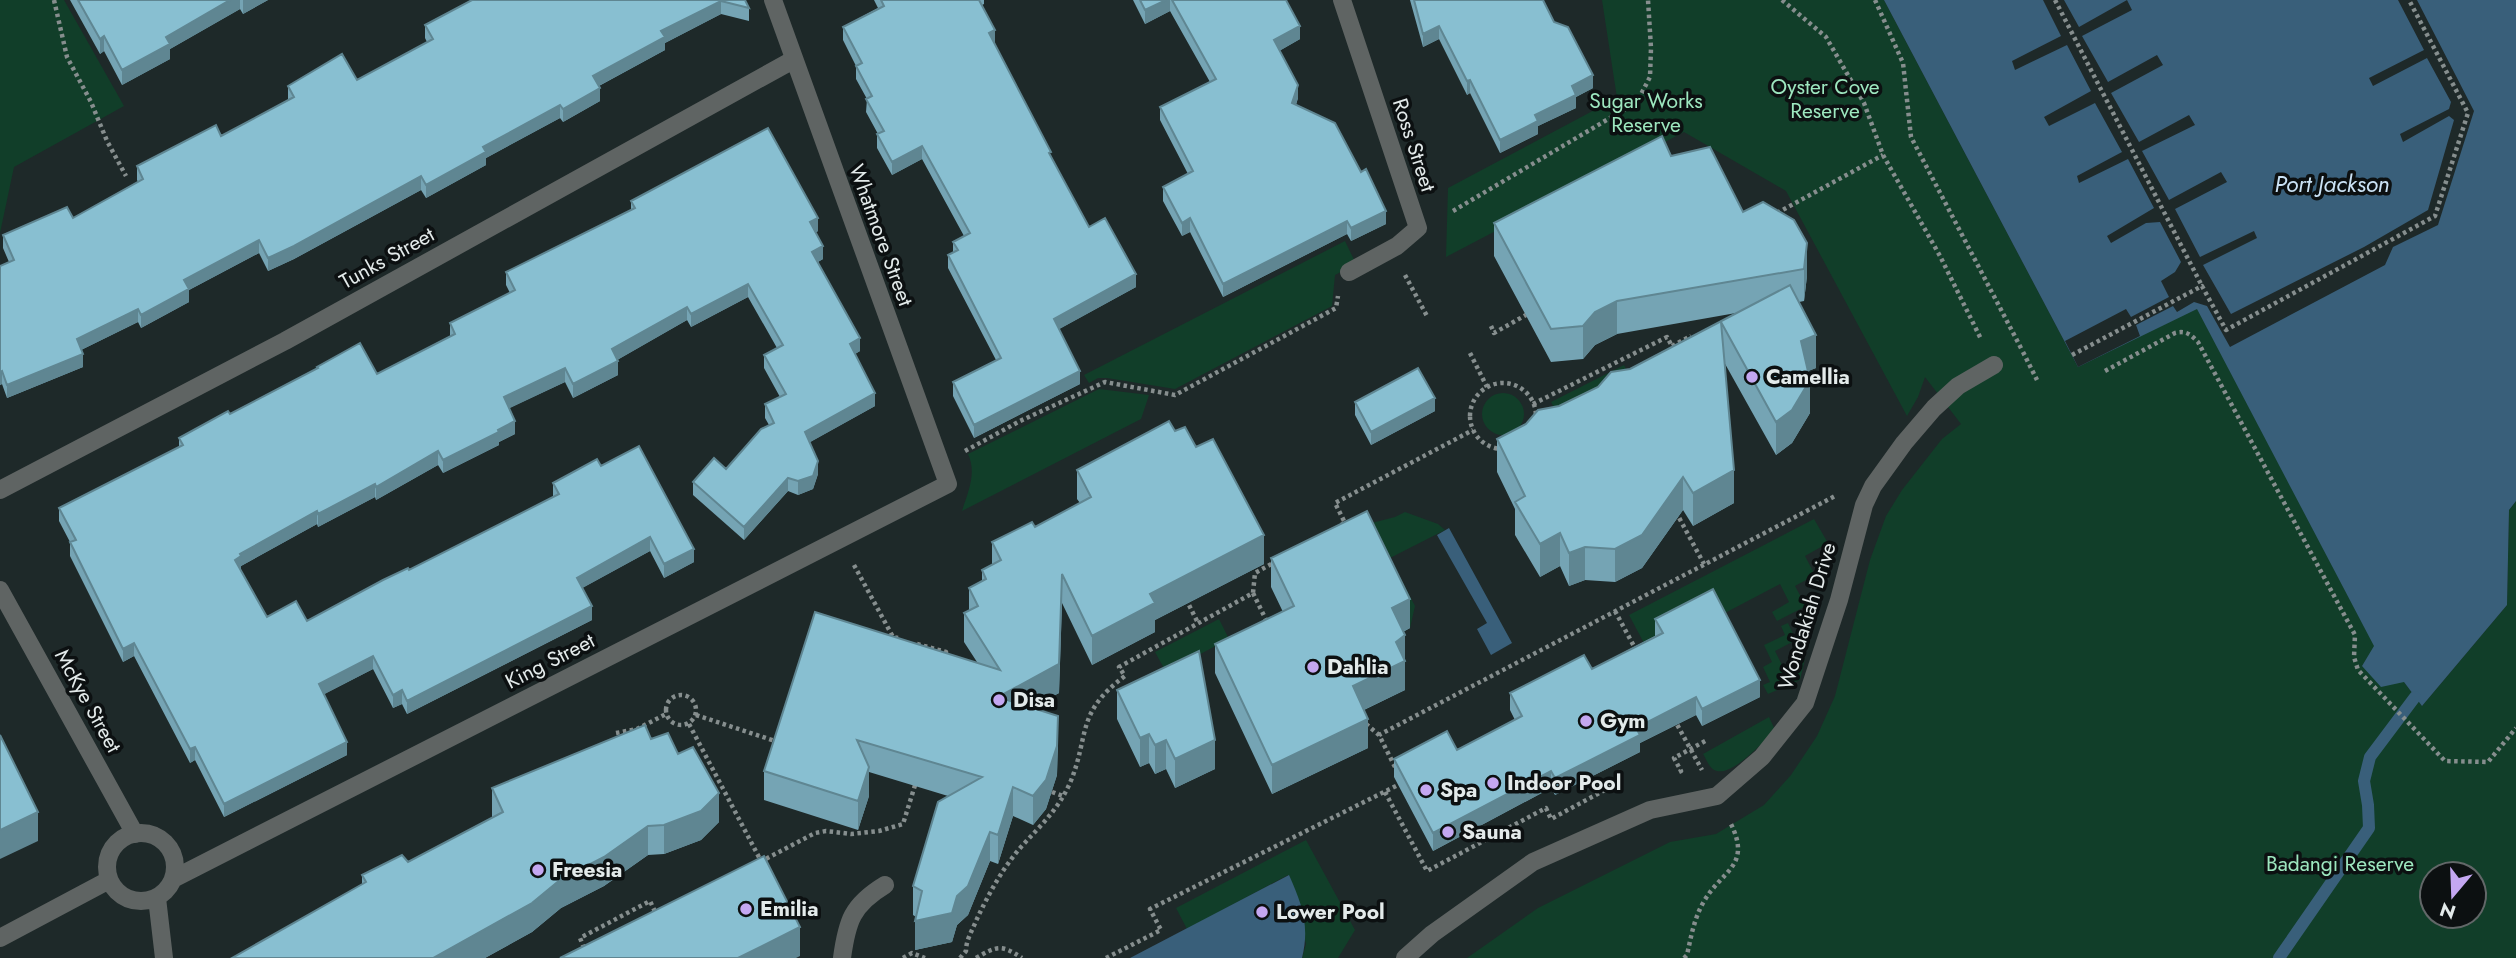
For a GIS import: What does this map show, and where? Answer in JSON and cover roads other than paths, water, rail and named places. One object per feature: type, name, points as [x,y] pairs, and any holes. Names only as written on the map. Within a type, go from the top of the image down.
[{"type":"street","name":"Whatmore Street","points":[[773,0],[948,484]]},
{"type":"street","name":"Ross Street","points":[[1342,0],[1418,228],[1397,246],[1349,272]]},
{"type":"street","name":"Tunks Street","points":[[0,490],[285,341],[793,60]]},
{"type":"street","name":"Wondakiah Drive","points":[[1405,958],[1432,934],[1533,862],[1650,810],[1717,796],[1762,757],[1805,703],[1839,600],[1864,505],[1873,486],[1934,408],[1958,386],[1994,365]]},
{"type":"street","name":"King Street","points":[[173,879],[948,484]]},
{"type":"street","name":"McKye Street","points":[[0,590],[135,834]]},
{"type":"street","points":[[135,834],[158,837],[168,846],[173,856],[176,867],[173,879],[157,898],[135,901],[124,897],[115,890],[109,880],[107,860],[111,850],[118,842],[135,834]]},
{"type":"street","points":[[0,938],[109,880]]},
{"type":"street","points":[[842,958],[847,928],[857,906],[885,885]]},
{"type":"street","points":[[157,898],[164,958]]},
{"type":"water","name":"Port Jackson","points":[[1884,0],[2516,0],[2516,501],[2509,510],[2507,605],[2422,706],[2404,682],[2381,687],[2362,666],[2374,646],[2197,309],[2078,367]]},
{"type":"water","points":[[1449,528],[1512,643],[1491,655],[1477,629],[1487,623],[1437,535]]},
{"type":"water","points":[[1289,875],[1298,896],[1305,925],[1302,958],[1130,958]]},
{"type":"waterway","points":[[2279,958],[2369,828],[2364,781],[2370,757],[2415,697]]},
{"type":"place","name":"Camellia","points":[[1752,377]]},
{"type":"place","name":"Dahlia","points":[[1313,667]]},
{"type":"place","name":"Disa","points":[[999,700]]},
{"type":"place","name":"Gym","points":[[1586,721]]},
{"type":"place","name":"Indoor Pool","points":[[1493,783]]},
{"type":"place","name":"Spa","points":[[1426,790]]},
{"type":"place","name":"Sauna","points":[[1448,832]]},
{"type":"place","name":"Freesia","points":[[538,870]]},
{"type":"place","name":"Emilia","points":[[746,909]]},
{"type":"place","name":"Lower Pool","points":[[1262,912]]},
{"type":"park label","name":"Oyster Cove Reserve","points":[[1825,99]]},
{"type":"park label","name":"Sugar Works Reserve","points":[[1646,113]]},
{"type":"park label","name":"Badangi Reserve","points":[[2340,864]]}]
